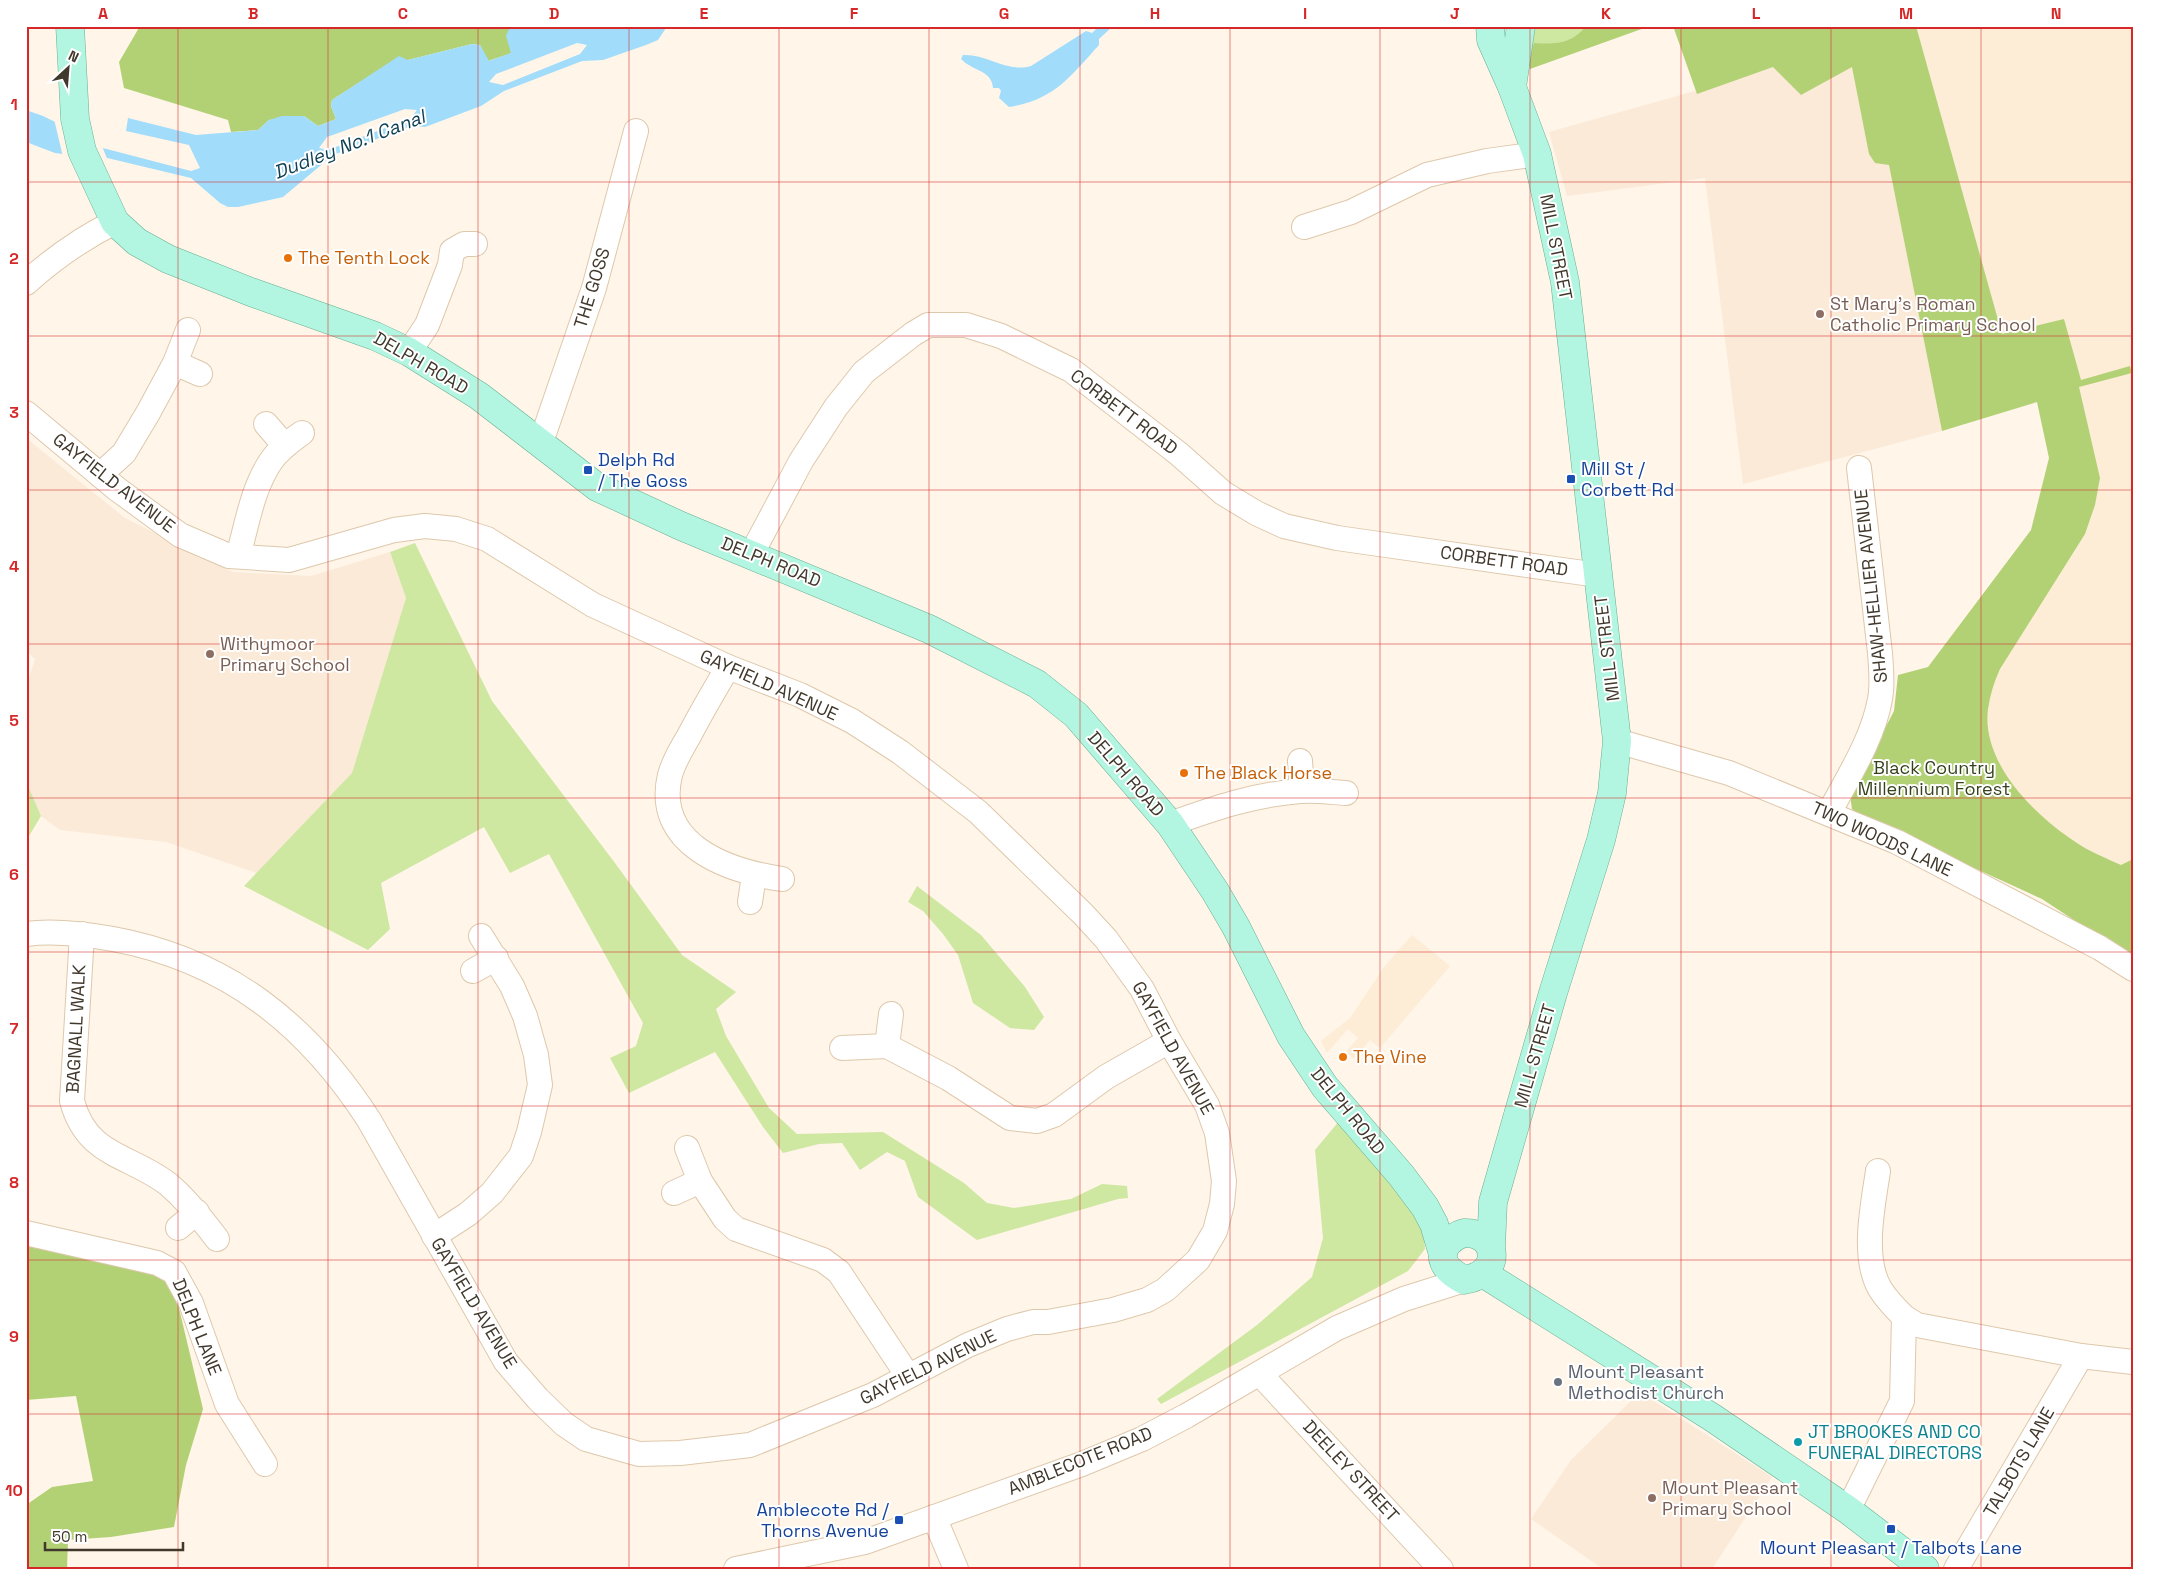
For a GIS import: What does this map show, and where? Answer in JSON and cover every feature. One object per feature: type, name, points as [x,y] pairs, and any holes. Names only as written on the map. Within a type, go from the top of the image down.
[{"type":"main road","name":"DELPH ROAD","points":[[70,26],[77,132],[91,171],[115,222],[137,242],[168,259],[250,292],[375,336],[409,352],[479,396],[597,487],[681,526],[929,629],[1037,684],[1076,715],[1170,824],[1232,920],[1291,1036],[1320,1080],[1401,1175],[1425,1207],[1434,1224],[1443,1258]]},
{"type":"main road","name":"MILL STREET","points":[[1475,1238],[1494,1202],[1554,993],[1601,840],[1612,793],[1618,741],[1565,282],[1537,154],[1512,87],[1491,40],[1490,26]]},
{"type":"main road","name":"MILL STREET","points":[[1512,87],[1521,26]]},
{"type":"main road","name":"DELPH ROAD","points":[[1425,1207],[1475,1238]]},
{"type":"main road","points":[[1474,1277],[1489,1268],[1492,1257],[1475,1238],[1454,1237],[1448,1243],[1443,1258],[1452,1273],[1474,1277],[1713,1418],[1848,1510],[1925,1569]]},
{"type":"street","name":"THE GOSS","points":[[541,442],[594,288],[636,131]]},
{"type":"street","points":[[1304,227],[1352,212],[1427,175],[1487,161],[1537,154]]},
{"type":"street","points":[[26,283],[48,263],[89,235],[115,222]]},
{"type":"street","points":[[409,352],[427,325],[450,265],[452,251],[464,244],[476,244]]},
{"type":"street","name":"CORBETT ROAD","points":[[751,555],[801,461],[836,407],[864,372],[913,334],[928,325],[966,325],[1002,336],[1071,370],[1180,454],[1223,493],[1256,513],[1284,526],[1337,538],[1598,575]]},
{"type":"street","points":[[100,475],[124,453],[148,413],[174,363],[188,330]]},
{"type":"street","points":[[174,363],[200,374]]},
{"type":"street","name":"GAYFIELD AVENUE","points":[[26,414],[100,475],[180,535],[229,556],[288,560],[394,530],[425,526],[456,529],[487,539],[593,605],[728,667],[800,695],[852,721],[900,752],[965,802],[1083,914],[1106,939],[1142,989],[1206,1105],[1217,1133],[1224,1181],[1222,1204],[1215,1231],[1198,1260],[1165,1290],[1147,1300],[1113,1310],[1048,1322],[1033,1322],[1007,1329],[968,1345],[873,1395],[750,1445],[680,1453],[639,1454],[586,1439],[564,1424],[538,1399],[506,1362],[351,1091],[331,1066],[286,1021],[260,999],[239,986],[184,958],[142,945],[82,934],[26,934]]},
{"type":"street","points":[[238,556],[255,493],[270,462],[294,440],[266,424]]},
{"type":"street","name":"SHAW-HELLIER AVENUE","points":[[1829,813],[1874,724],[1882,678],[1859,468]]},
{"type":"street","points":[[728,667],[674,764],[670,776],[670,804],[676,829],[687,842],[707,856],[754,875],[782,878]]},
{"type":"street","name":"TWO WOODS LANE","points":[[1618,741],[1729,773],[1897,842],[2100,948],[2133,969]]},
{"type":"street","points":[[1300,761],[1302,791]]},
{"type":"street","points":[[1170,824],[1227,803],[1302,791],[1346,793]]},
{"type":"street","points":[[750,902],[754,875]]},
{"type":"street","name":"BAGNALL WALK","points":[[82,934],[72,1101],[76,1119],[89,1137],[103,1148],[167,1184],[198,1212],[217,1239]]},
{"type":"street","points":[[434,1236],[468,1214],[492,1193],[521,1156],[529,1132],[540,1085],[536,1055],[525,1016],[512,986],[481,936]]},
{"type":"street","points":[[474,971],[496,958]]},
{"type":"street","points":[[888,1046],[890,1014]]},
{"type":"street","points":[[842,1048],[888,1046],[948,1078],[1010,1118],[1037,1121],[1054,1115],[1106,1077],[1169,1041]]},
{"type":"street","points":[[687,1148],[700,1181],[725,1219],[736,1229],[823,1260],[839,1272],[908,1376]]},
{"type":"street","points":[[1878,1171],[1872,1218],[1871,1259],[1879,1286],[1904,1317],[1917,1325],[2081,1356],[2133,1362]]},
{"type":"street","points":[[674,1193],[700,1181]]},
{"type":"street","points":[[178,1228],[198,1212]]},
{"type":"street","name":"DELPH LANE","points":[[26,1233],[157,1263],[174,1272],[190,1304],[227,1404],[265,1464]]},
{"type":"street","name":"AMBLECOTE ROAD","points":[[1404,1299],[1443,1258]]},
{"type":"street","name":"AMBLECOTE ROAD","points":[[736,1569],[865,1542],[1082,1464],[1142,1439],[1260,1374],[1337,1328],[1404,1299],[1474,1277]]},
{"type":"street","points":[[1848,1510],[1902,1401],[1904,1317]]},
{"type":"street","name":"TALBOTS LANE","points":[[1956,1569],[2081,1356]]},
{"type":"street","name":"DEELEY STREET","points":[[1260,1374],[1441,1569]]},
{"type":"street","points":[[934,1516],[956,1569]]},
{"type":"shaded area","points":[[1862,26],[2133,26],[2133,935],[1878,798],[2061,490],[2048,388],[1942,431]]},
{"type":"shaded area","name":"St Mary's Roman Catholic Primary School","points":[[1859,32],[1889,164],[1942,431],[1743,484],[1705,178],[1567,196],[1549,132],[1695,91]]},
{"type":"shaded area","name":"Withymoor Primary School","points":[[26,438],[125,518],[233,572],[311,576],[390,552],[406,598],[352,773],[257,873],[166,842],[60,830],[41,816],[26,781],[26,688],[35,659],[26,650]]},
{"type":"shaded area","points":[[1412,935],[1450,966],[1380,1048],[1370,1040],[1354,1059],[1346,1052],[1358,1038],[1348,1029],[1327,1053],[1321,1041],[1350,1018],[1384,967]]},
{"type":"shaded area","name":"Mount Pleasant Primary School","points":[[1640,1392],[1772,1477],[1712,1569],[1603,1569],[1531,1519],[1571,1460]]},
{"type":"green space","points":[[140,26],[515,26],[509,29],[512,53],[488,61],[480,45],[472,44],[408,60],[360,82],[332,100],[331,106],[336,119],[318,126],[304,116],[269,120],[258,130],[231,132],[228,120],[124,88],[119,62]]},
{"type":"green space","points":[[1535,26],[1586,26],[1575,36],[1563,42],[1535,43],[1530,54],[1532,34]]},
{"type":"green space","points":[[1586,26],[1650,26],[1530,69],[1530,54],[1534,43],[1563,42],[1575,36]]},
{"type":"green space","name":"Black Country Millennium Forest","points":[[1673,26],[1916,26],[2002,334],[2064,319],[2081,380],[2130,366],[2132,373],[2079,387],[2100,478],[2095,505],[2085,534],[2000,669],[1992,689],[1988,709],[1988,729],[1993,749],[2002,768],[2014,786],[2044,818],[2077,843],[2098,855],[2121,865],[2133,859],[2133,959],[2042,899],[1860,816],[1852,809],[1850,795],[1894,711],[1898,675],[1928,667],[2031,530],[2049,458],[2037,402],[1942,431],[1889,165],[1875,163],[1869,154],[1852,67],[1801,95],[1773,67],[1697,94]]},
{"type":"green space","points":[[415,543],[492,701],[682,955],[736,992],[716,1009],[726,1036],[769,1108],[797,1134],[883,1132],[964,1183],[987,1203],[1014,1208],[1071,1199],[1102,1184],[1127,1186],[1128,1198],[1118,1199],[977,1240],[918,1197],[905,1161],[887,1152],[860,1170],[842,1143],[819,1144],[783,1153],[763,1127],[715,1052],[629,1093],[610,1058],[636,1046],[643,1023],[549,854],[510,873],[484,827],[381,883],[390,929],[368,950],[244,886],[352,773],[406,598],[390,552]]},
{"type":"green space","points":[[26,781],[41,816],[26,841]]},
{"type":"green space","points":[[917,886],[981,935],[1025,987],[1044,1017],[1034,1030],[1010,1028],[973,1003],[958,955],[923,911],[908,902]]},
{"type":"green space","points":[[1340,1120],[1423,1227],[1425,1249],[1408,1271],[1161,1404],[1157,1399],[1257,1325],[1312,1277],[1323,1238],[1315,1150]]},
{"type":"green space","points":[[26,1240],[167,1275],[178,1304],[203,1409],[186,1465],[174,1527],[111,1537],[68,1540],[67,1569],[26,1569],[26,1505],[52,1487],[93,1481],[76,1396],[26,1400]]},
{"type":"water","name":"Dudley No.1 Canal","points":[[515,26],[673,26],[666,28],[658,40],[646,45],[603,60],[582,61],[504,91],[481,106],[425,127],[412,126],[333,155],[283,197],[238,207],[228,207],[220,203],[191,178],[99,156],[93,158],[55,153],[26,142],[26,110],[43,116],[94,141],[99,147],[191,171],[200,168],[189,145],[126,131],[128,118],[196,135],[258,130],[269,120],[282,116],[304,116],[318,126],[336,119],[331,106],[332,100],[399,56],[408,60],[472,44],[480,45],[489,61],[511,53],[506,36],[509,29]],"holes":[[[577,43],[587,45],[580,54],[503,85],[489,82],[496,74]],[[405,109],[417,110],[411,118],[328,150],[319,148],[327,137]]]},
{"type":"water","points":[[1099,26],[1113,26],[1099,39],[1099,45],[1070,77],[1050,93],[1025,104],[1009,107],[999,98],[1001,91],[999,88],[993,88],[992,82],[985,74],[961,59],[963,55],[972,55],[1014,67],[1031,66],[1086,31],[1092,33]]},
{"type":"pier","points":[[54,119],[96,139],[102,146],[108,161],[63,157]]},
{"type":"place","name":"The Tenth Lock","points":[[288,258]]},
{"type":"place","name":"St Mary's Roman Catholic Primary School","points":[[1820,314]]},
{"type":"place","name":"Delph Rd / The Goss","points":[[588,470]]},
{"type":"place","name":"Mill St / Corbett Rd","points":[[1571,479]]},
{"type":"place","name":"Withymoor Primary School","points":[[210,654]]},
{"type":"place","name":"The Black Horse","points":[[1184,773]]},
{"type":"place","name":"The Vine","points":[[1343,1057]]},
{"type":"place","name":"Mount Pleasant Methodist Church","points":[[1558,1382]]},
{"type":"place","name":"JT BROOKES AND CO FUNERAL DIRECTORS","points":[[1798,1442]]},
{"type":"place","name":"Mount Pleasant Primary School","points":[[1652,1498]]},
{"type":"place","name":"Amblecote Rd / Thorns Avenue","points":[[899,1520]]},
{"type":"place","name":"Mount Pleasant / Talbots Lane","points":[[1891,1529]]}]
